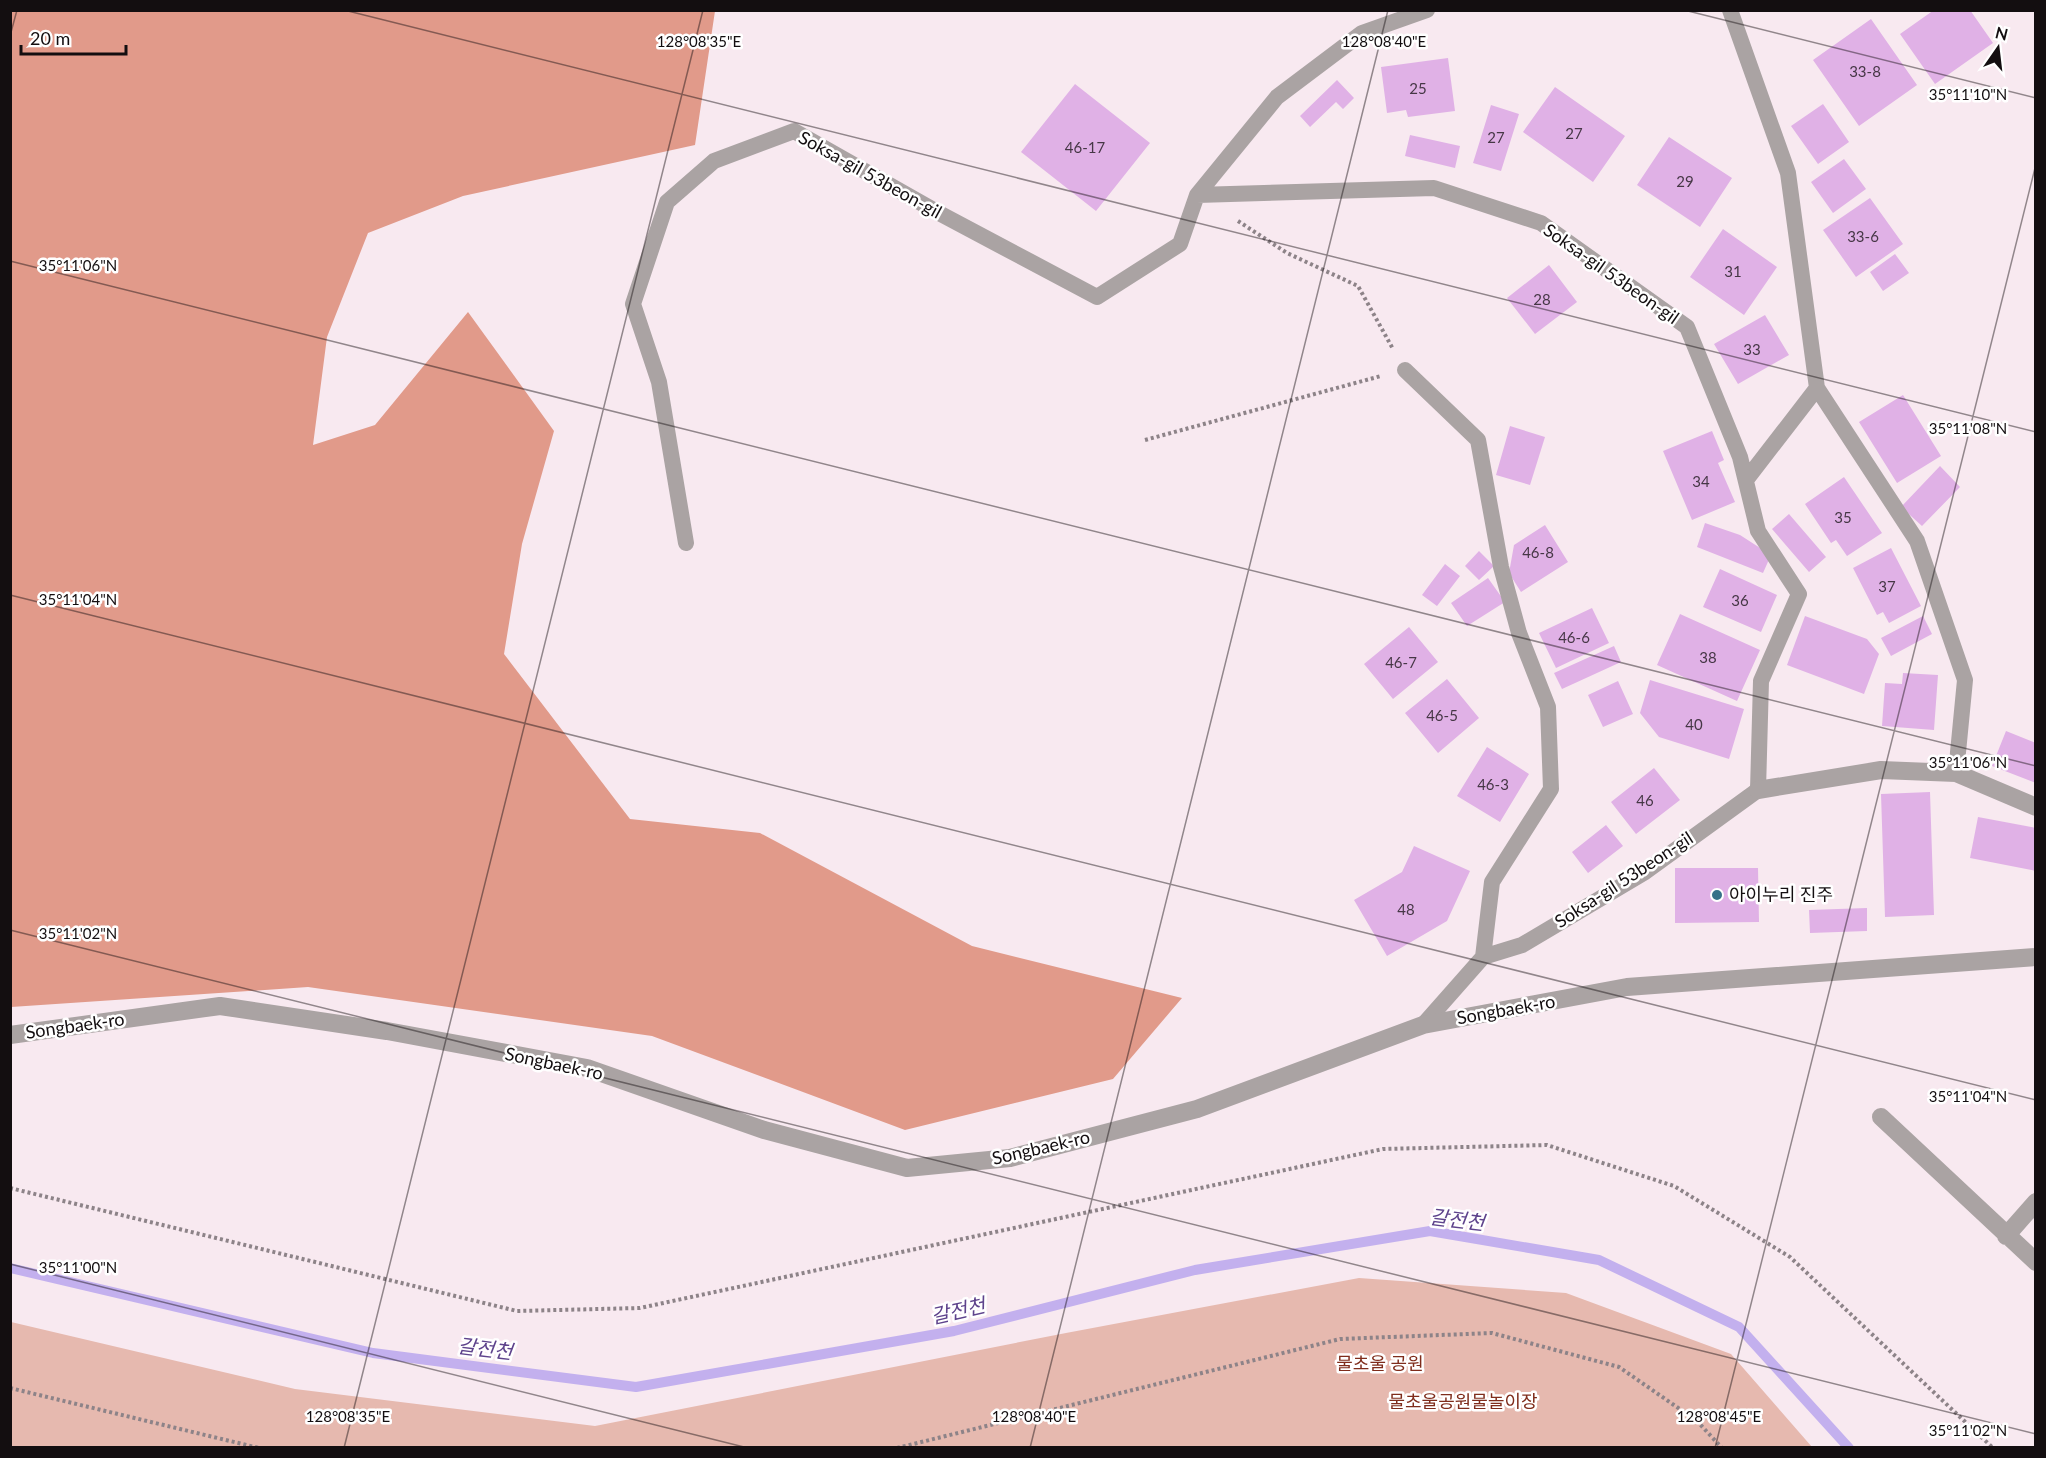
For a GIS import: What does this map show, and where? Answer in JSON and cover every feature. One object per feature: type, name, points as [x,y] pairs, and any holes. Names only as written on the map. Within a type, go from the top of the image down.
[{"type":"street","name":"Soksa-gil 53beon-gil","points":[[1758,790],[1881,770],[1956,773],[2036,807]]},
{"type":"street","name":"Songbaek-ro","points":[[10,1035],[220,1006],[387,1031],[587,1068],[764,1130],[907,1168],[1010,1158],[1197,1109],[1423,1025],[1627,987],[2036,957]]},
{"type":"street","points":[[1881,1118],[2036,1262]]},
{"type":"street","points":[[2007,1236],[2036,1202]]},
{"type":"lane","name":"Soksa-gil 53beon-gil","points":[[686,543],[659,382],[633,304],[668,202],[714,161],[794,131],[937,212],[1097,297],[1180,244],[1197,195],[1277,97],[1362,33],[1427,10]]},
{"type":"lane","points":[[1730,10],[1788,173],[1817,388],[1917,541],[1965,680],[1956,773]]},
{"type":"lane","name":"Soksa-gil 53beon-gil","points":[[1197,195],[1434,188],[1541,223],[1687,327],[1740,457],[1758,531],[1799,594],[1761,681],[1758,790],[1645,872],[1522,945],[1483,957]]},
{"type":"lane","points":[[1405,370],[1478,440],[1501,567],[1519,633],[1548,707],[1551,789],[1492,882],[1483,957],[1423,1025]]},
{"type":"lane","points":[[1746,480],[1817,388]]},
{"type":"path","points":[[1145,440],[1405,370],[1358,286],[1287,253],[1237,221]]},
{"type":"path","points":[[10,1188],[517,1311],[640,1308],[1383,1149],[1547,1145],[1674,1186],[1790,1257],[1993,1448]]},
{"type":"path","points":[[897,1448],[1340,1339],[1492,1333],[1619,1367],[1697,1421],[1722,1448]]},
{"type":"path","points":[[10,1388],[259,1448]]},
{"type":"green space","name":"물초울 공원","points":[[1359,1278],[1566,1293],[1731,1354],[1812,1447],[11,1447],[11,1322],[295,1389],[595,1426]]},
{"type":"shaded area","points":[[11,10],[715,11],[695,145],[463,196],[368,233],[327,337],[313,445],[375,425],[468,312],[554,431],[522,544],[504,654],[630,819],[760,833],[972,946],[1182,998],[1113,1079],[905,1130],[652,1036],[308,987],[11,1007]]},
{"type":"building","points":[[1934,10],[1970,10],[1993,43],[1935,84],[1900,34]]},
{"type":"building","points":[[1871,19],[1917,85],[1859,126],[1813,60]]},
{"type":"building","points":[[1448,58],[1455,111],[1408,117],[1406,110],[1387,113],[1381,67]]},
{"type":"building","points":[[1337,80],[1354,98],[1343,109],[1336,102],[1310,127],[1300,116]]},
{"type":"building","points":[[1075,84],[1150,143],[1096,211],[1021,152]]},
{"type":"building","points":[[1555,87],[1625,136],[1593,182],[1523,132]]},
{"type":"building","points":[[1823,104],[1849,142],[1818,164],[1791,126]]},
{"type":"building","points":[[1491,105],[1519,114],[1501,171],[1473,163]]},
{"type":"building","points":[[1410,135],[1460,146],[1455,168],[1405,156]]},
{"type":"building","points":[[1669,137],[1732,178],[1700,227],[1637,185]]},
{"type":"building","points":[[1844,159],[1866,189],[1833,213],[1811,182]]},
{"type":"building","points":[[1870,198],[1903,244],[1856,277],[1823,230]]},
{"type":"building","points":[[1723,229],[1777,267],[1744,315],[1690,277]]},
{"type":"building","points":[[1895,254],[1909,273],[1883,291],[1870,272]]},
{"type":"building","points":[[1549,265],[1577,302],[1535,334],[1507,298]]},
{"type":"building","points":[[1765,315],[1789,355],[1738,384],[1714,344]]},
{"type":"building","points":[[1903,395],[1941,456],[1897,483],[1859,422]]},
{"type":"building","points":[[1510,426],[1545,437],[1530,485],[1496,475]]},
{"type":"building","points":[[1712,431],[1724,460],[1718,463],[1735,502],[1692,520],[1663,451]]},
{"type":"building","points":[[1940,466],[1960,487],[1922,526],[1901,507]]},
{"type":"building","points":[[1844,477],[1882,533],[1847,556],[1836,540],[1831,543],[1805,504]]},
{"type":"building","points":[[1789,514],[1826,557],[1809,572],[1772,529]]},
{"type":"building","points":[[1705,523],[1740,535],[1771,555],[1763,573],[1697,547]]},
{"type":"building","points":[[1545,525],[1568,562],[1521,592],[1509,573],[1514,545]]},
{"type":"building","points":[[1891,548],[1921,606],[1889,623],[1883,612],[1877,615],[1853,568]]},
{"type":"building","points":[[1479,551],[1494,566],[1479,580],[1465,566]]},
{"type":"building","points":[[1445,564],[1460,576],[1437,606],[1422,595]]},
{"type":"building","points":[[1720,569],[1777,595],[1761,632],[1703,607]]},
{"type":"building","points":[[1488,578],[1505,602],[1467,626],[1451,603]]},
{"type":"building","points":[[1592,608],[1609,643],[1556,668],[1539,633]]},
{"type":"building","points":[[1680,614],[1760,650],[1737,701],[1657,665]]},
{"type":"building","points":[[1805,616],[1867,639],[1879,654],[1864,694],[1787,665]]},
{"type":"building","points":[[1923,616],[1932,634],[1891,656],[1881,638]]},
{"type":"building","points":[[1409,627],[1438,662],[1393,699],[1364,664]]},
{"type":"building","points":[[1614,646],[1621,662],[1562,689],[1554,673]]},
{"type":"building","points":[[1903,673],[1938,675],[1934,730],[1882,726],[1885,683],[1902,684]]},
{"type":"building","points":[[1447,679],[1479,718],[1438,753],[1405,713]]},
{"type":"building","points":[[1650,680],[1744,709],[1729,759],[1659,737],[1640,713]]},
{"type":"building","points":[[1618,681],[1633,714],[1603,727],[1588,695]]},
{"type":"building","points":[[2006,731],[2036,743],[2036,783],[1992,766]]},
{"type":"building","points":[[1487,747],[1529,774],[1500,822],[1457,796]]},
{"type":"building","points":[[1654,768],[1680,800],[1636,834],[1611,802]]},
{"type":"building","points":[[1930,792],[1934,915],[1885,917],[1881,794]]},
{"type":"building","points":[[1978,817],[2036,828],[2036,871],[1970,858]]},
{"type":"building","points":[[1606,825],[1623,846],[1588,873],[1572,852]]},
{"type":"building","points":[[1414,846],[1470,871],[1447,921],[1387,956],[1354,900],[1402,872]]},
{"type":"building","name":"아이누리 진주","points":[[1675,868],[1758,868],[1759,922],[1675,923]]},
{"type":"building","points":[[1867,908],[1867,931],[1810,933],[1809,910]]},
{"type":"waterway","name":"갈전천","points":[[10,1268],[373,1353],[636,1387],[954,1331],[1195,1270],[1430,1231],[1599,1260],[1739,1327],[1849,1448]]},
{"type":"place","name":"아이누리 진주","points":[[1717,895]]},
{"type":"park label","name":"물초울공원물놀이장","points":[[1463,1402]]}]
